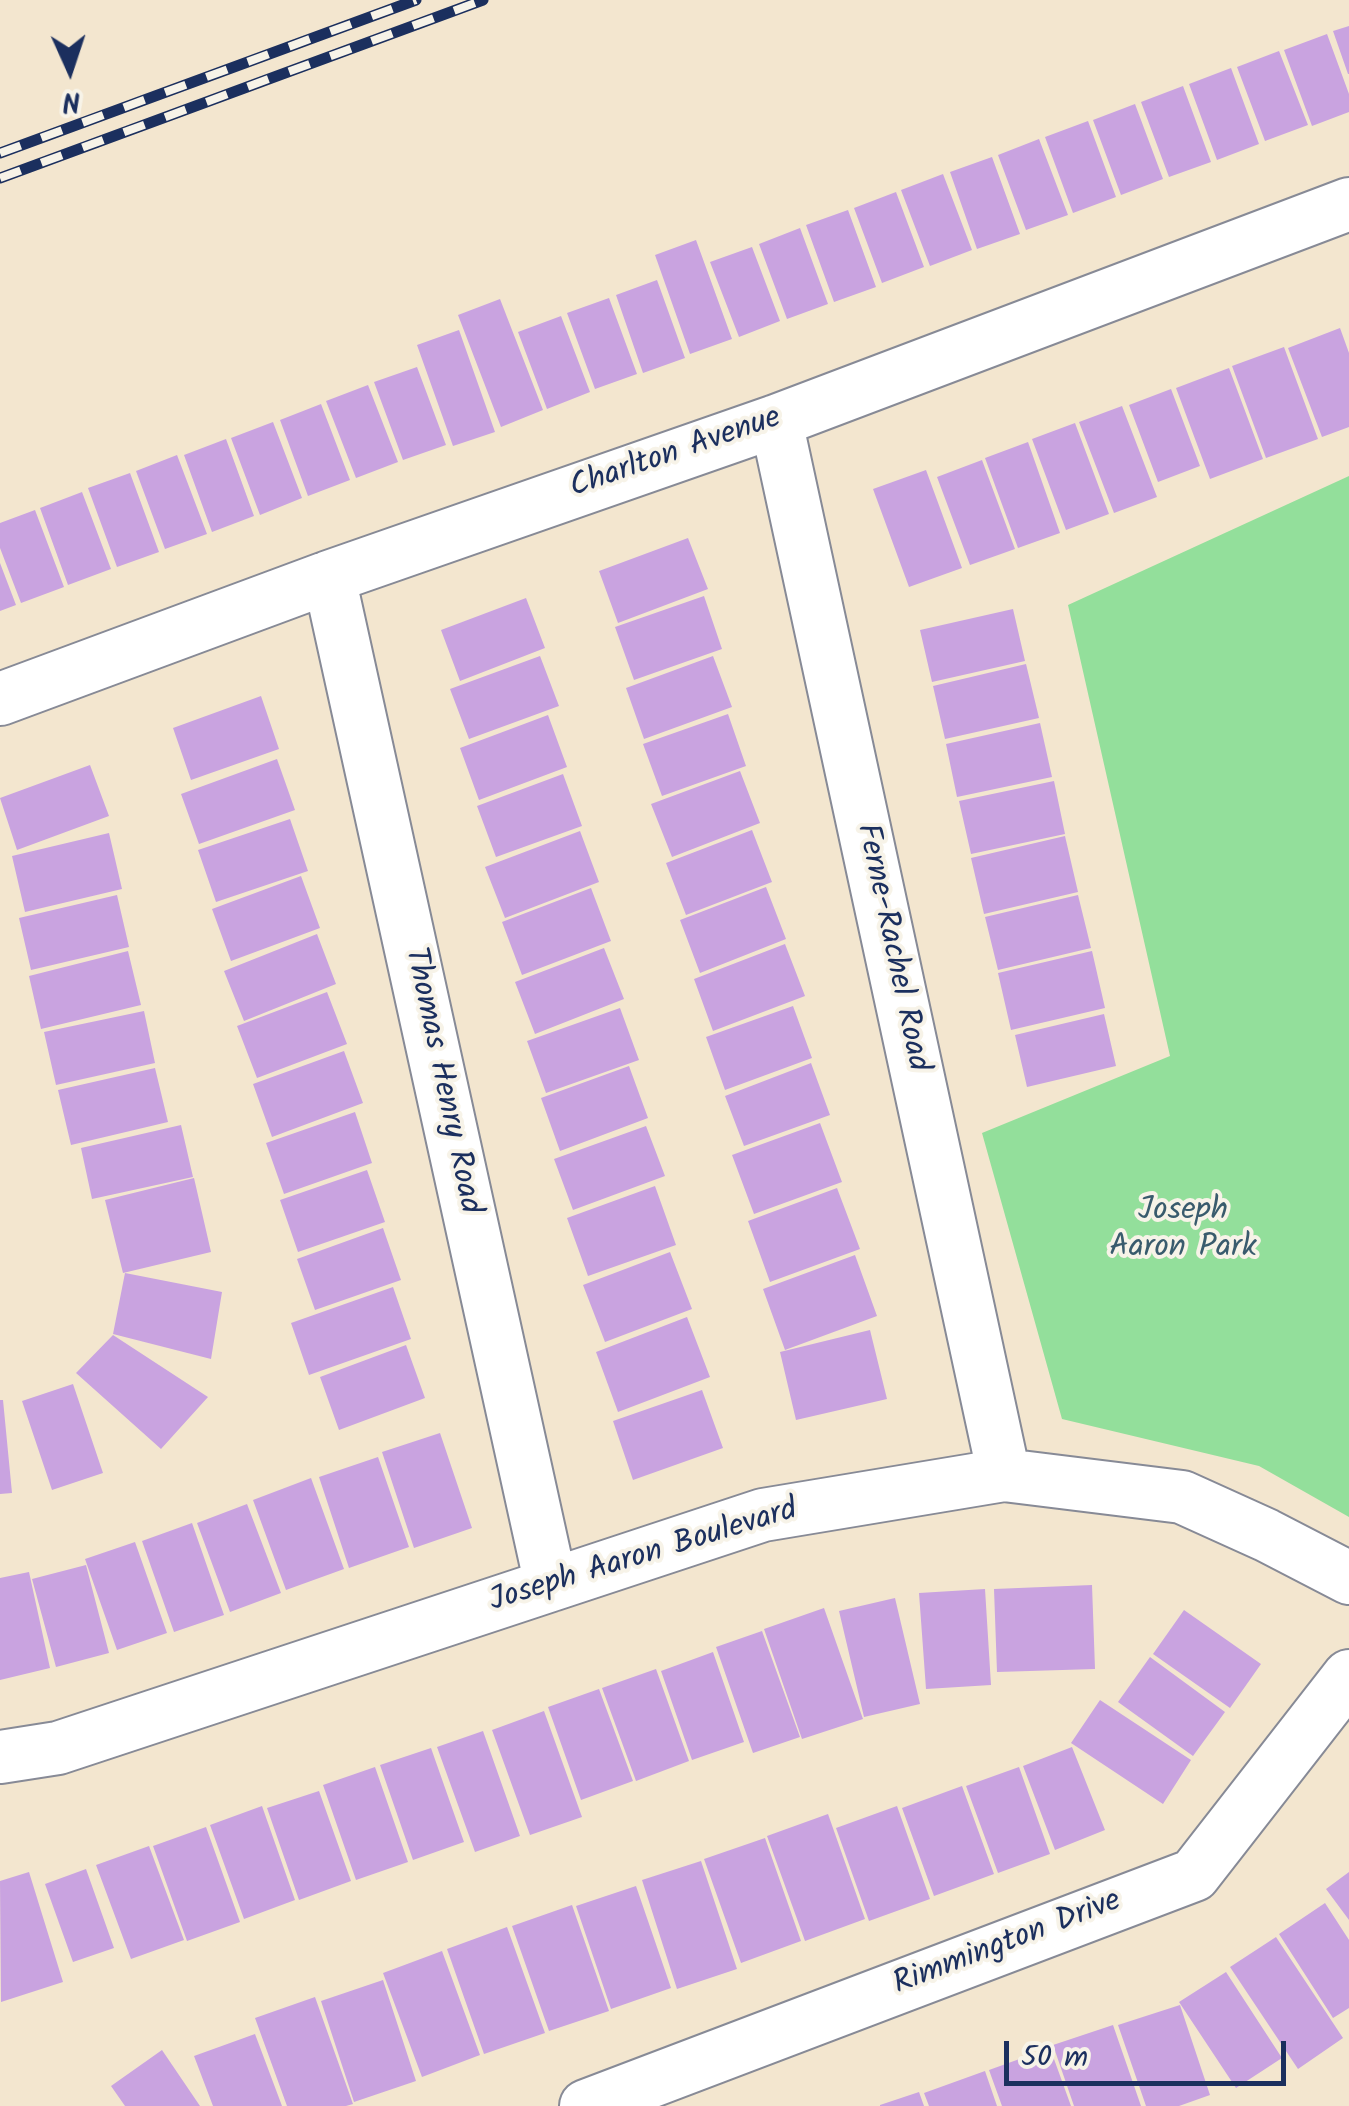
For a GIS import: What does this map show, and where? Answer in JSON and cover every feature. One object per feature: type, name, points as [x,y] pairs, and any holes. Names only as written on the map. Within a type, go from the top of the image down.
[{"type":"street","name":"Charlton Avenue","points":[[0,700],[329,576],[776,421],[1349,204]]},
{"type":"street","name":"Ferne-Rachel Road","points":[[776,421],[1004,1475]]},
{"type":"street","name":"Thomas Henry Road","points":[[329,576],[551,1585]]},
{"type":"street","name":"Joseph Aaron Boulevard","points":[[0,1757],[58,1748],[763,1515],[1004,1475],[1182,1497],[1349,1578]]},
{"type":"street","name":"Rimmington Drive","points":[[586,2106],[1194,1875],[1349,1676]]},
{"type":"green space","name":"Joseph Aaron Park","points":[[1349,476],[1349,1517],[1259,1466],[1062,1419],[982,1133],[1170,1056],[1068,605]]},
{"type":"building","points":[[1349,26],[1349,74],[1348,74],[1333,31]]},
{"type":"building","points":[[1327,34],[1349,94],[1349,112],[1312,126],[1284,50]]},
{"type":"building","points":[[1279,51],[1308,125],[1265,141],[1237,67]]},
{"type":"building","points":[[1231,68],[1259,144],[1217,160],[1189,84]]},
{"type":"building","points":[[1183,86],[1211,162],[1169,177],[1141,102]]},
{"type":"building","points":[[1135,104],[1163,179],[1121,195],[1093,120]]},
{"type":"building","points":[[1088,121],[1116,197],[1073,213],[1045,137]]},
{"type":"building","points":[[1039,139],[1068,215],[1026,230],[998,155]]},
{"type":"building","points":[[992,157],[1020,234],[977,249],[950,172]]},
{"type":"building","points":[[943,174],[972,250],[930,266],[901,190]]},
{"type":"building","points":[[896,192],[924,267],[882,283],[854,208]]},
{"type":"building","points":[[848,210],[876,287],[834,302],[806,225]]},
{"type":"building","points":[[800,228],[828,304],[787,319],[759,244]]},
{"type":"building","points":[[696,240],[732,339],[690,354],[655,255]]},
{"type":"building","points":[[752,247],[780,321],[739,337],[710,262]]},
{"type":"building","points":[[657,280],[685,358],[643,373],[616,295]]},
{"type":"building","points":[[609,298],[637,374],[595,389],[567,313]]},
{"type":"building","points":[[500,299],[543,410],[501,427],[458,315]]},
{"type":"building","points":[[561,316],[590,392],[547,409],[518,332]]},
{"type":"building","points":[[1340,328],[1349,353],[1349,427],[1322,437],[1288,348]]},
{"type":"building","points":[[459,330],[495,432],[453,446],[417,345]]},
{"type":"building","points":[[1284,347],[1318,439],[1266,458],[1232,366]]},
{"type":"building","points":[[417,367],[446,445],[403,460],[374,382]]},
{"type":"building","points":[[1229,368],[1263,459],[1210,479],[1176,388]]},
{"type":"building","points":[[368,385],[398,462],[356,478],[326,401]]},
{"type":"building","points":[[1171,389],[1200,466],[1158,482],[1129,405]]},
{"type":"building","points":[[321,404],[350,480],[308,496],[280,420]]},
{"type":"building","points":[[1122,406],[1157,497],[1114,513],[1079,422]]},
{"type":"building","points":[[273,422],[302,498],[260,515],[231,438]]},
{"type":"building","points":[[1075,423],[1109,514],[1066,530],[1032,439]]},
{"type":"building","points":[[226,439],[254,516],[212,532],[184,455]]},
{"type":"building","points":[[1028,442],[1060,533],[1018,548],[985,458]]},
{"type":"building","points":[[177,455],[207,534],[165,549],[136,471]]},
{"type":"building","points":[[982,460],[1015,549],[970,565],[937,477]]},
{"type":"building","points":[[926,470],[962,568],[909,587],[873,489]]},
{"type":"building","points":[[130,473],[159,552],[117,567],[88,488]]},
{"type":"building","points":[[82,492],[111,569],[68,585],[40,508]]},
{"type":"building","points":[[35,510],[64,587],[21,603],[0,548],[0,523]]},
{"type":"building","points":[[688,538],[708,589],[618,623],[599,571]]},
{"type":"building","points":[[0,563],[16,605],[0,611]]},
{"type":"building","points":[[704,596],[722,649],[634,680],[615,627]]},
{"type":"building","points":[[526,598],[545,648],[460,681],[441,630]]},
{"type":"building","points":[[1013,609],[1025,661],[932,682],[920,630]]},
{"type":"building","points":[[540,656],[559,706],[469,739],[450,689]]},
{"type":"building","points":[[713,656],[732,707],[644,739],[626,688]]},
{"type":"building","points":[[1026,664],[1039,718],[945,739],[933,686]]},
{"type":"building","points":[[261,696],[279,749],[191,780],[173,728]]},
{"type":"building","points":[[728,714],[746,766],[662,796],[643,744]]},
{"type":"building","points":[[548,715],[567,767],[479,800],[460,748]]},
{"type":"building","points":[[1040,723],[1052,777],[957,797],[946,744]]},
{"type":"building","points":[[277,759],[295,810],[199,844],[181,794]]},
{"type":"building","points":[[90,765],[109,816],[17,850],[0,798]]},
{"type":"building","points":[[740,771],[760,823],[672,857],[651,804]]},
{"type":"building","points":[[563,774],[582,826],[496,857],[477,806]]},
{"type":"building","points":[[1054,781],[1065,834],[971,854],[959,801]]},
{"type":"building","points":[[290,819],[308,871],[216,902],[198,850]]},
{"type":"building","points":[[752,830],[772,882],[686,915],[666,863]]},
{"type":"building","points":[[580,831],[599,882],[505,918],[485,867]]},
{"type":"building","points":[[109,833],[122,889],[25,912],[12,856]]},
{"type":"building","points":[[1065,836],[1078,892],[984,914],[971,858]]},
{"type":"building","points":[[301,876],[320,928],[231,961],[212,909]]},
{"type":"building","points":[[766,887],[786,939],[700,973],[680,920]]},
{"type":"building","points":[[591,888],[611,941],[522,975],[502,922]]},
{"type":"building","points":[[117,895],[129,947],[31,970],[19,918]]},
{"type":"building","points":[[1078,895],[1091,948],[998,970],[985,917]]},
{"type":"building","points":[[317,934],[336,984],[244,1021],[224,971]]},
{"type":"building","points":[[785,944],[805,996],[713,1031],[694,979]]},
{"type":"building","points":[[604,948],[624,999],[535,1034],[515,982]]},
{"type":"building","points":[[128,951],[141,1005],[41,1029],[29,976]]},
{"type":"building","points":[[1092,951],[1105,1008],[1011,1030],[998,973]]},
{"type":"building","points":[[327,992],[347,1044],[257,1078],[237,1026]]},
{"type":"building","points":[[793,1006],[812,1058],[725,1090],[706,1037]]},
{"type":"building","points":[[620,1008],[639,1060],[546,1093],[527,1041]]},
{"type":"building","points":[[144,1011],[155,1063],[56,1085],[44,1032]]},
{"type":"building","points":[[1104,1014],[1116,1066],[1027,1087],[1015,1035]]},
{"type":"building","points":[[344,1051],[363,1103],[272,1137],[253,1084]]},
{"type":"building","points":[[811,1063],[830,1115],[744,1146],[725,1096]]},
{"type":"building","points":[[629,1066],[648,1118],[560,1151],[541,1098]]},
{"type":"building","points":[[155,1068],[168,1122],[71,1145],[58,1090]]},
{"type":"building","points":[[355,1112],[372,1163],[284,1194],[266,1143]]},
{"type":"building","points":[[820,1123],[842,1182],[754,1214],[732,1155]]},
{"type":"building","points":[[181,1125],[193,1177],[92,1199],[81,1148]]},
{"type":"building","points":[[646,1126],[665,1176],[573,1210],[554,1159]]},
{"type":"building","points":[[367,1170],[385,1222],[298,1252],[280,1200]]},
{"type":"building","points":[[194,1178],[211,1252],[123,1273],[105,1200]]},
{"type":"building","points":[[655,1186],[676,1245],[588,1276],[567,1218]]},
{"type":"building","points":[[837,1188],[860,1249],[770,1282],[748,1221]]},
{"type":"building","points":[[383,1228],[401,1280],[315,1310],[297,1259]]},
{"type":"building","points":[[670,1252],[692,1309],[605,1342],[583,1285]]},
{"type":"building","points":[[855,1255],[877,1316],[785,1350],[763,1289]]},
{"type":"building","points":[[125,1273],[222,1292],[211,1359],[113,1334]]},
{"type":"building","points":[[393,1287],[411,1339],[309,1375],[291,1323]]},
{"type":"building","points":[[687,1317],[710,1377],[618,1412],[596,1352]]},
{"type":"building","points":[[870,1330],[887,1399],[796,1420],[780,1352]]},
{"type":"building","points":[[113,1335],[208,1397],[161,1449],[76,1373]]},
{"type":"building","points":[[406,1345],[425,1398],[339,1430],[320,1377]]},
{"type":"building","points":[[73,1384],[103,1473],[52,1490],[22,1401]]},
{"type":"building","points":[[702,1390],[723,1448],[633,1480],[613,1421]]},
{"type":"building","points":[[0,1400],[12,1493],[0,1494]]},
{"type":"building","points":[[440,1433],[472,1528],[414,1548],[382,1452]]},
{"type":"building","points":[[378,1457],[409,1547],[349,1568],[319,1477]]},
{"type":"building","points":[[311,1478],[344,1569],[286,1590],[253,1500]]},
{"type":"building","points":[[247,1504],[281,1593],[230,1612],[197,1523]]},
{"type":"building","points":[[192,1523],[224,1615],[174,1632],[142,1541]]},
{"type":"building","points":[[135,1542],[167,1633],[117,1650],[85,1559]]},
{"type":"building","points":[[86,1565],[109,1653],[56,1667],[32,1579]]},
{"type":"building","points":[[29,1572],[50,1668],[0,1680],[0,1578]]},
{"type":"building","points":[[1092,1585],[1095,1669],[997,1672],[994,1589]]},
{"type":"building","points":[[985,1589],[991,1685],[926,1689],[919,1593]]},
{"type":"building","points":[[895,1598],[920,1704],[864,1717],[839,1611]]},
{"type":"building","points":[[824,1608],[863,1719],[802,1739],[764,1629]]},
{"type":"building","points":[[1184,1610],[1261,1664],[1230,1708],[1153,1654]]},
{"type":"building","points":[[762,1631],[800,1737],[753,1753],[716,1647]]},
{"type":"building","points":[[713,1652],[744,1742],[692,1760],[661,1671]]},
{"type":"building","points":[[1150,1657],[1225,1712],[1193,1756],[1118,1702]]},
{"type":"building","points":[[656,1669],[689,1761],[636,1781],[602,1688]]},
{"type":"building","points":[[599,1689],[633,1781],[581,1800],[548,1707]]},
{"type":"building","points":[[1100,1700],[1191,1760],[1163,1804],[1071,1743]]},
{"type":"building","points":[[544,1711],[582,1817],[530,1835],[492,1730]]},
{"type":"building","points":[[483,1731],[520,1836],[475,1852],[437,1747]]},
{"type":"building","points":[[1072,1747],[1105,1830],[1055,1850],[1023,1766]]},
{"type":"building","points":[[431,1748],[464,1842],[413,1860],[380,1765]]},
{"type":"building","points":[[375,1767],[408,1862],[356,1880],[323,1785]]},
{"type":"building","points":[[1019,1767],[1050,1854],[998,1873],[966,1786]]},
{"type":"building","points":[[962,1786],[994,1874],[934,1896],[902,1808]]},
{"type":"building","points":[[319,1791],[351,1881],[299,1900],[267,1808]]},
{"type":"building","points":[[262,1806],[295,1900],[244,1919],[210,1825]]},
{"type":"building","points":[[897,1806],[930,1899],[869,1921],[836,1828]]},
{"type":"building","points":[[828,1814],[865,1919],[805,1941],[767,1836]]},
{"type":"building","points":[[206,1827],[240,1922],[187,1941],[153,1846]]},
{"type":"building","points":[[765,1838],[801,1941],[741,1963],[704,1859]]},
{"type":"building","points":[[149,1846],[184,1940],[131,1959],[96,1865]]},
{"type":"building","points":[[701,1861],[737,1969],[677,1989],[642,1880]]},
{"type":"building","points":[[86,1869],[114,1948],[73,1962],[45,1884]]},
{"type":"building","points":[[29,1872],[63,1982],[1,2002],[0,1881]]},
{"type":"building","points":[[1349,1872],[1349,1920],[1326,1889]]},
{"type":"building","points":[[636,1886],[671,1988],[611,2009],[576,1906]]},
{"type":"building","points":[[1325,1903],[1349,1940],[1349,2008],[1333,2018],[1279,1934]]},
{"type":"building","points":[[572,1905],[609,2011],[549,2031],[512,1926]]},
{"type":"building","points":[[507,1927],[545,2033],[484,2054],[447,1949]]},
{"type":"building","points":[[1276,1937],[1343,2038],[1298,2069],[1230,1967]]},
{"type":"building","points":[[442,1951],[480,2055],[422,2077],[383,1973]]},
{"type":"building","points":[[1226,1972],[1282,2058],[1236,2088],[1179,2002]]},
{"type":"building","points":[[383,1980],[416,2081],[354,2102],[321,2001]]},
{"type":"building","points":[[315,1997],[353,2104],[287,2106],[255,2018]]},
{"type":"building","points":[[1180,2005],[1210,2095],[1179,2106],[1146,2106],[1118,2025]]},
{"type":"building","points":[[1113,2025],[1141,2106],[1074,2106],[1053,2045]]},
{"type":"building","points":[[255,2034],[282,2106],[213,2106],[194,2056]]},
{"type":"building","points":[[1050,2048],[1071,2106],[1002,2106],[989,2070]]},
{"type":"building","points":[[162,2050],[200,2106],[125,2106],[111,2086]]},
{"type":"building","points":[[985,2071],[997,2106],[929,2106],[924,2093]]},
{"type":"building","points":[[919,2092],[924,2106],[880,2106],[880,2105]]},
{"type":"railway","points":[[0,153],[416,0]]},
{"type":"railway","points":[[0,178],[483,0]]}]
